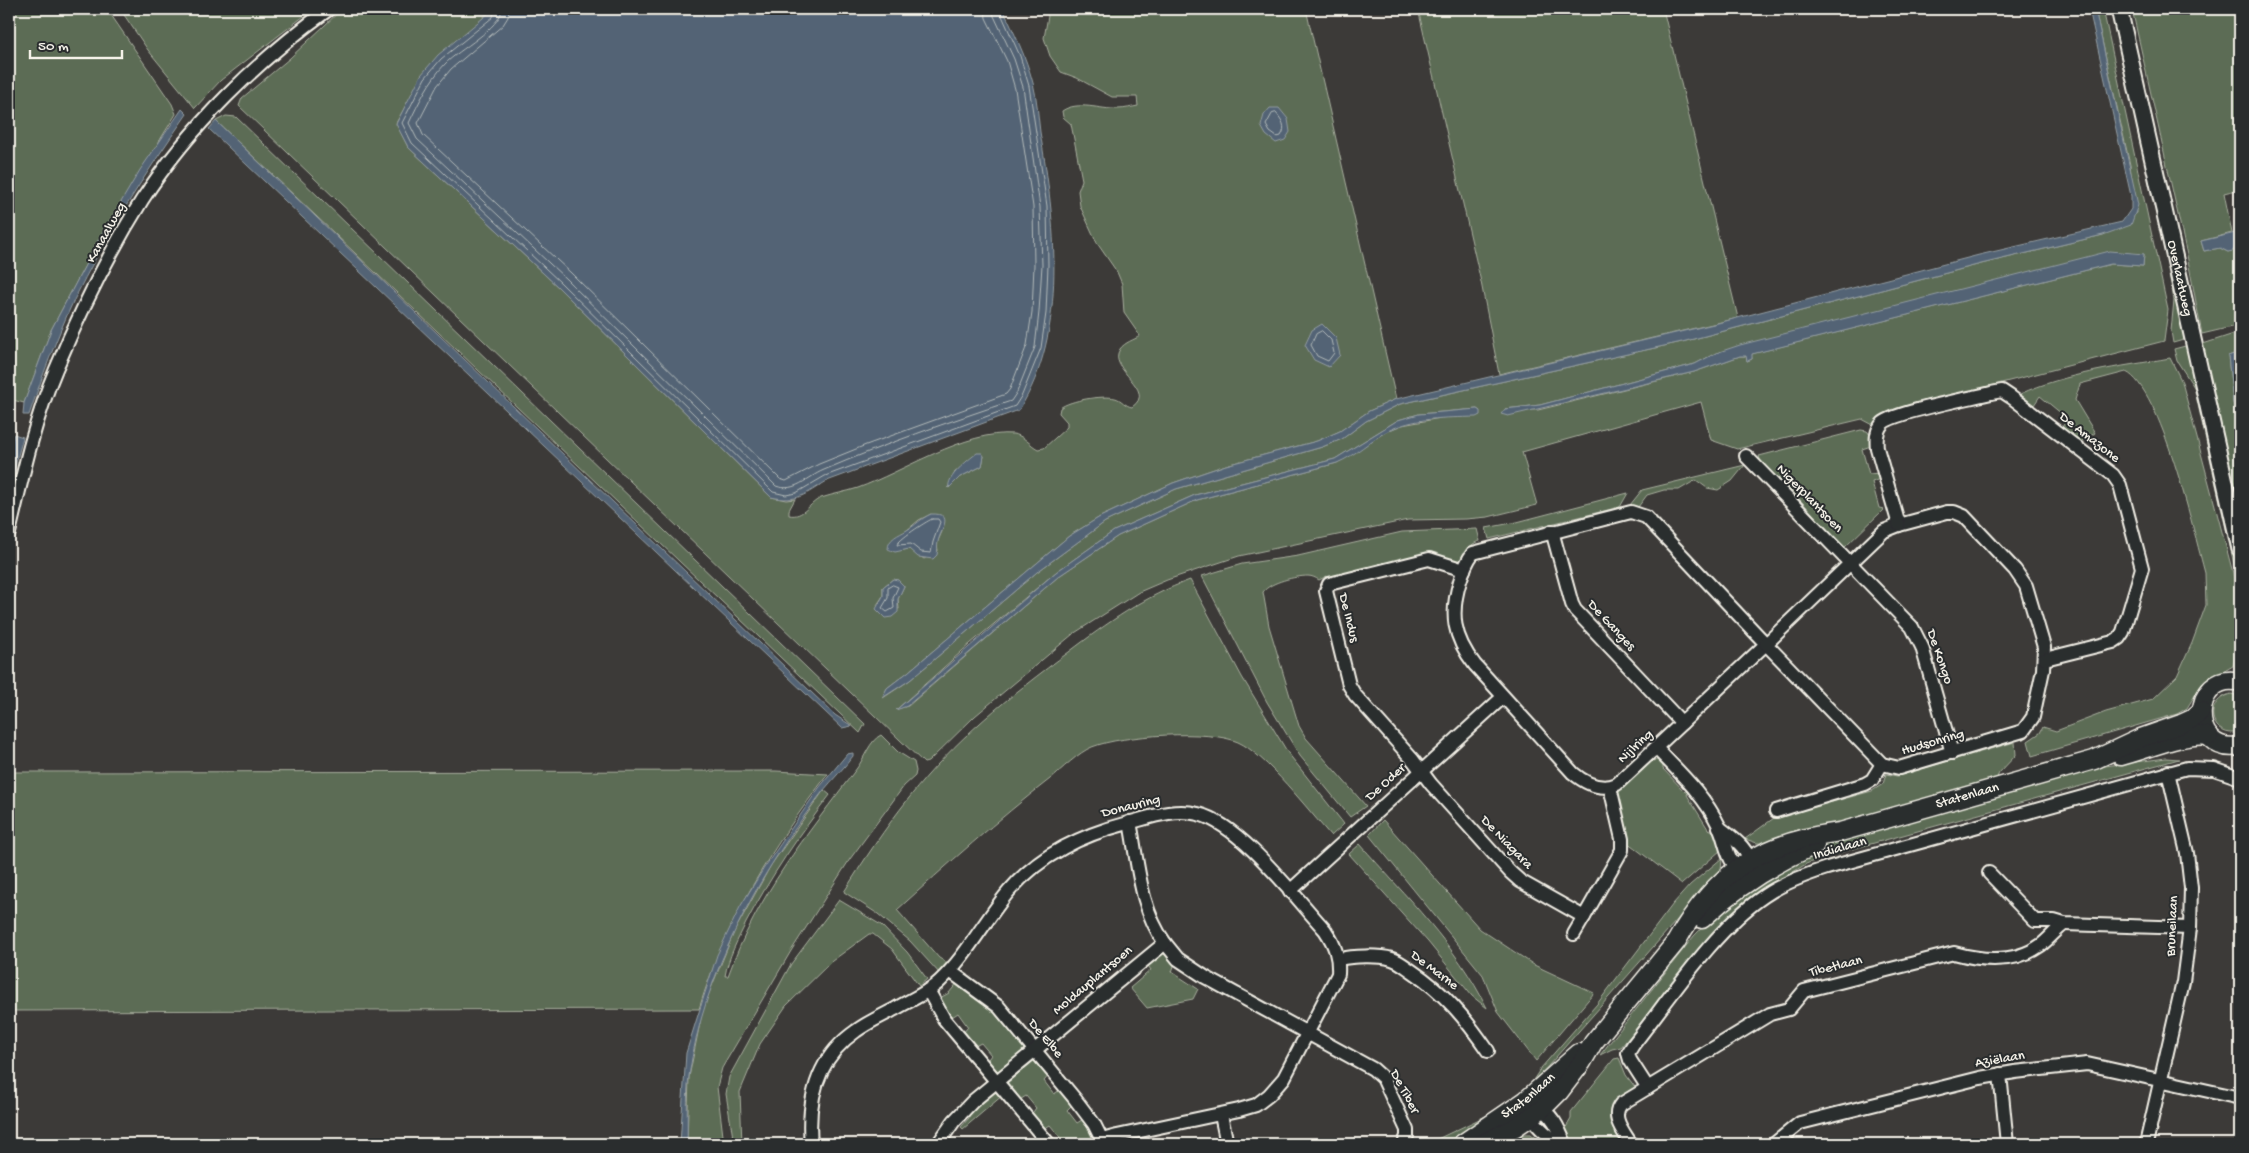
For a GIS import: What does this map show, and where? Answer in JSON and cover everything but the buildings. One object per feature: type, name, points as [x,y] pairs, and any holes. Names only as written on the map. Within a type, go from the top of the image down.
[{"type":"main road","points":[[2239,680],[2226,682],[2209,693],[2201,711],[2201,720],[2209,736],[2225,746],[2240,746]]},
{"type":"main road","name":"Statenlaan","points":[[1481,1144],[1533,1109],[1551,1080],[1575,1055],[1594,1043],[1676,942],[1685,927],[1718,885],[1736,868],[1751,858],[1776,847],[1824,834],[1840,832],[2094,760],[2141,738],[2192,719],[2201,711]]},
{"type":"main road","name":"Statenlaan","points":[[2094,760],[2128,754],[2196,735],[2209,736]]},
{"type":"main road","name":"Statenlaan","points":[[1676,942],[1724,898],[1753,877],[1840,832]]},
{"type":"main road","name":"Statenlaan","points":[[1462,1144],[1533,1109]]},
{"type":"street","name":"Kanaalweg","points":[[9,533],[28,455],[56,370],[102,271],[142,200],[171,160],[215,109],[298,31],[329,9]]},
{"type":"street","name":"Overlaatweg","points":[[2119,9],[2240,549]]},
{"type":"street","name":"De Amazone","points":[[1899,525],[1877,448],[1878,432],[1885,422],[1896,416],[2002,392],[2019,403],[2117,480],[2123,494],[2142,568],[2123,632],[2120,638],[2113,642],[2045,659]]},
{"type":"street","name":"Nigerplantsoen","points":[[1746,456],[1850,563]]},
{"type":"street","name":"Hudsonring","points":[[1766,644],[1884,531],[1947,512],[1954,512],[1964,516],[2015,570],[2026,586],[2044,647],[2045,659],[2033,717],[2029,725],[2017,734],[1899,768],[1882,764]]},
{"type":"street","points":[[1574,934],[1622,850],[1622,839],[1610,787],[1600,787],[1585,782],[1573,773],[1466,654],[1460,639],[1453,610],[1467,560],[1473,553],[1624,513],[1638,513],[1646,517],[1882,764],[1872,780],[1865,784],[1776,812]]},
{"type":"street","name":"De Ganges","points":[[1552,531],[1575,610],[1682,722]]},
{"type":"street","name":"De Indus","points":[[1422,771],[1355,695],[1349,685],[1326,591],[1329,584],[1429,559],[1464,570]]},
{"type":"street","name":"De Kongo","points":[[1850,563],[1903,616],[1919,638],[1952,753]]},
{"type":"street","name":"Nijlring","points":[[1610,787],[1617,784],[1766,644]]},
{"type":"street","name":"De Oder","points":[[1290,891],[1504,696]]},
{"type":"street","points":[[1656,748],[1693,787],[1719,826],[1727,851],[1736,868],[1753,877]]},
{"type":"street","points":[[2168,772],[2196,768],[2214,770],[2240,778]]},
{"type":"street","name":"De Niagara","points":[[1422,771],[1430,784],[1520,881],[1584,916]]},
{"type":"street","name":"Bruneilaan","points":[[2146,1144],[2183,982],[2190,928],[2191,888],[2188,853],[2168,772]]},
{"type":"street","name":"Indialaan","points":[[1648,1088],[1630,1060],[1628,1053],[1715,941],[1742,913],[1764,895],[1804,875],[2168,772]]},
{"type":"street","name":"Donauring","points":[[811,1144],[810,1106],[816,1083],[834,1052],[857,1030],[928,990],[950,971],[1008,892],[1042,860],[1076,840],[1130,822],[1175,812],[1197,814],[1210,818],[1234,832],[1290,891],[1334,942],[1338,959],[1338,974],[1334,985],[1284,1078],[1269,1095],[1256,1105],[1221,1115],[1099,1142]]},
{"type":"street","points":[[1130,822],[1148,914],[1155,930],[1165,943],[1190,968],[1308,1033]]},
{"type":"street","points":[[1719,826],[1738,842],[1751,858],[1753,877]]},
{"type":"street","points":[[1989,873],[2035,921],[2054,921],[2064,924],[2190,928]]},
{"type":"street","name":"Tibetlaan","points":[[1632,1144],[1618,1123],[1617,1110],[1621,1104],[1770,1014],[1789,1009],[1804,991],[1954,953],[1972,958],[2008,959],[2039,947],[2064,924]]},
{"type":"street","name":"Moldauplantsoen","points":[[938,1144],[966,1108],[1165,943]]},
{"type":"street","name":"De Marne","points":[[1338,959],[1353,956],[1392,959],[1405,966],[1453,1004],[1488,1051]]},
{"type":"street","name":"De Elbe","points":[[950,971],[998,1007],[1089,1118],[1099,1142]]},
{"type":"street","points":[[928,990],[944,1019],[1049,1144]]},
{"type":"street","name":"De Tiber","points":[[1308,1033],[1373,1069],[1383,1078],[1406,1130],[1407,1136],[1404,1144]]},
{"type":"street","name":"Aziëlaan","points":[[1774,1144],[1800,1123],[2000,1074],[2088,1064],[2240,1098]]},
{"type":"street","points":[[2000,1074],[2007,1144]]},
{"type":"street","points":[[1533,1109],[1546,1135],[1560,1144]]},
{"type":"street","points":[[1533,1109],[1558,1126],[1565,1144]]},
{"type":"street","points":[[1221,1115],[1227,1144]]},
{"type":"green space","points":[[9,9],[107,9],[172,104],[176,114],[99,239],[51,330],[24,403],[9,399]]},
{"type":"green space","points":[[120,9],[313,9],[221,80],[195,108],[148,50]]},
{"type":"green space","points":[[342,9],[491,9],[410,98],[396,123],[408,147],[558,287],[771,497],[786,500],[795,499],[789,510],[789,515],[794,515],[803,512],[821,498],[858,488],[975,438],[1013,434],[1020,436],[1038,449],[1044,448],[1067,427],[1067,422],[1059,413],[1060,408],[1065,405],[1087,399],[1110,397],[1132,407],[1138,400],[1139,393],[1136,386],[1124,372],[1118,357],[1122,347],[1140,336],[1124,313],[1122,284],[1117,272],[1097,243],[1080,206],[1078,191],[1082,180],[1071,124],[1063,117],[1062,111],[1075,106],[1111,109],[1128,108],[1138,106],[1137,97],[1112,97],[1077,78],[1061,72],[1050,56],[1044,38],[1048,16],[1043,9],[1306,9],[1396,399],[1369,411],[1340,431],[1317,441],[1226,465],[1173,483],[1100,517],[1069,536],[887,688],[883,698],[910,680],[1037,572],[1105,522],[1176,489],[1322,447],[1342,439],[1366,421],[1400,404],[1682,342],[1981,264],[2103,235],[2136,213],[2130,165],[2095,9],[2103,9],[2168,310],[2164,341],[1889,412],[1875,426],[1862,419],[1737,449],[1711,440],[1701,402],[1522,452],[1537,505],[1488,517],[1408,520],[1239,556],[1167,580],[1139,592],[1073,634],[975,716],[928,762],[924,763],[239,106],[242,98],[290,58]],"holes":[[[2144,254],[2143,266],[2111,264],[1751,354],[1752,359],[1747,361],[1746,356],[1740,356],[1694,372],[1538,410],[1505,409],[1540,405],[1695,364],[1716,353]],[[1477,409],[1480,411],[1402,425],[1387,431],[1337,463],[1197,500],[1118,536],[1059,576],[908,706],[897,709],[970,644],[1056,572],[1114,531],[1195,495],[1335,459],[1398,420],[1419,414]],[[984,456],[982,466],[960,477],[948,488],[955,472]],[[931,514],[944,527],[937,543],[938,551],[924,559],[909,549],[903,550],[906,531],[919,520]],[[893,579],[898,580],[904,586],[898,599],[899,609],[877,605],[883,596],[883,587]]]},
{"type":"green space","points":[[1418,9],[1663,9],[1738,318],[1499,374],[1481,282]]},
{"type":"green space","points":[[2132,9],[2240,9],[2240,189],[2224,193],[2232,233],[2201,241],[2204,251],[2220,248],[2228,252],[2240,243],[2240,325],[2202,334],[2187,255]]},
{"type":"green space","points":[[226,116],[236,117],[865,724],[860,733],[216,121]]},
{"type":"green space","points":[[2169,274],[2173,276],[2187,339],[2173,343],[2171,331],[2174,300]]},
{"type":"green space","points":[[2240,332],[2240,352],[2228,356],[2233,402],[2240,439],[2240,522],[2205,366],[2203,344]]},
{"type":"green space","points":[[2189,345],[2240,578],[2240,663],[2237,659],[2238,607],[2235,569],[2194,387],[2177,361],[2174,349]]},
{"type":"green space","points":[[2170,358],[2182,382],[2233,573],[2238,632],[2233,666],[2202,684],[2187,708],[2177,714],[2032,756],[2028,741],[2040,733],[2043,727],[2056,731],[2106,712],[2153,699],[2177,676],[2206,605],[2205,573],[2174,463],[2152,405],[2139,384],[2126,372],[2080,384],[2075,400],[2095,433],[2079,443],[2062,427],[2068,419],[2040,396],[2034,405],[2020,394],[2074,376]]},
{"type":"green space","points":[[1861,430],[1867,431],[1871,436],[1871,446],[1862,449],[1869,474],[1879,473],[1880,479],[1872,482],[1879,508],[1884,509],[1842,550],[1813,520],[1813,514],[1792,491],[1786,491],[1762,466],[1759,456]]},
{"type":"green space","points":[[1745,465],[1732,481],[1718,490],[1707,488],[1696,480],[1679,490],[1664,490],[1647,495],[1638,507],[1630,505],[1642,490]]},
{"type":"green space","points":[[1628,493],[1620,507],[1489,539],[1486,528],[1517,522]]},
{"type":"green space","points":[[1477,529],[1480,541],[1473,544],[1467,550],[1459,564],[1433,555],[1329,581],[1327,576],[1319,580],[1308,576],[1290,578],[1271,585],[1263,592],[1269,626],[1299,726],[1306,738],[1366,806],[1350,817],[1300,756],[1267,702],[1202,576],[1242,564],[1298,556],[1402,532]]},
{"type":"green space","points":[[1190,580],[1242,677],[1288,753],[1344,824],[1331,836],[1261,758],[1238,742],[1225,738],[1165,735],[1123,739],[1092,747],[1076,757],[1011,810],[897,910],[939,958],[946,962],[951,961],[940,974],[910,941],[878,914],[844,892],[875,844],[909,798],[926,777],[984,719],[1083,641],[1112,621],[1157,594]]},
{"type":"green space","points":[[2231,694],[2240,696],[2240,732],[2230,733],[2222,730],[2213,719],[2213,711],[2216,704],[2222,698]]},
{"type":"green space","points":[[881,735],[898,752],[914,762],[915,776],[904,786],[850,859],[791,951],[722,1068],[717,1087],[724,1144],[687,1144],[689,1077],[703,1008],[734,932],[771,865],[824,790],[830,795],[796,841],[765,889],[737,942],[728,962],[725,976],[728,976],[753,919],[784,867],[857,768],[870,745]]},
{"type":"green space","points":[[2015,742],[2016,755],[1999,773],[1995,782],[1767,843],[1757,843],[1745,839],[1774,818],[1872,791],[1883,784],[1886,774],[1897,776]]},
{"type":"green space","points":[[2166,758],[2179,759],[1827,856],[1806,864],[1749,899],[1714,934],[1621,1047],[1600,1055],[1694,936],[1725,904],[1797,857],[1844,838],[2105,766]]},
{"type":"green space","points":[[1656,760],[1663,763],[1663,769],[1685,792],[1689,791],[1687,795],[1708,829],[1714,831],[1721,850],[1682,884],[1627,842],[1618,793],[1649,762]]},
{"type":"green space","points":[[776,771],[828,774],[788,829],[737,915],[710,976],[699,1009],[9,1011],[9,772]]},
{"type":"green space","points":[[1383,820],[1480,929],[1534,965],[1594,993],[1536,1061],[1498,1012],[1483,975],[1369,835]]},
{"type":"green space","points":[[1360,844],[1429,922],[1461,964],[1487,1008],[1472,996],[1428,942],[1349,854]]},
{"type":"green space","points":[[1722,858],[1721,870],[1526,1091],[1541,1068],[1597,1004],[1673,904],[1690,885]]},
{"type":"green space","points":[[839,900],[881,925],[907,952],[927,979],[919,986],[892,949],[873,934],[869,934],[832,961],[786,1006],[760,1044],[740,1092],[742,1144],[734,1144],[726,1094],[729,1077],[791,964]]},
{"type":"green space","points":[[1163,953],[1175,963],[1172,972],[1198,989],[1193,999],[1147,1008],[1130,988],[1151,970],[1146,963]]},
{"type":"green space","points":[[958,982],[960,988],[981,1003],[986,1002],[996,1010],[996,1015],[1013,1035],[1018,1035],[1029,1049],[997,1076],[986,1062],[991,1055],[981,1043],[973,1047],[962,1034],[968,1027],[958,1013],[949,1019],[938,999],[949,993]]},
{"type":"green space","points":[[1033,1056],[1050,1074],[1044,1081],[1054,1094],[1063,1088],[1074,1103],[1067,1110],[1077,1123],[1085,1118],[1096,1136],[1085,1144],[1054,1144],[1060,1137],[1050,1125],[1042,1130],[1030,1116],[1036,1108],[1026,1096],[1018,1101],[1003,1081]]},
{"type":"green space","points":[[1619,1058],[1626,1075],[1635,1087],[1617,1100],[1611,1112],[1614,1126],[1625,1144],[1575,1144],[1565,1129],[1571,1119],[1571,1112],[1614,1059]]},
{"type":"green space","points":[[992,1090],[999,1091],[1003,1095],[963,1129],[961,1127],[969,1118],[969,1112]]},
{"type":"green space","points":[[1496,1111],[1452,1144],[1427,1144]]},
{"type":"green space","points":[[1524,1134],[1531,1134],[1536,1138],[1531,1144],[1503,1144]]},
{"type":"water","points":[[491,9],[1003,9],[1023,54],[1034,89],[1050,201],[1053,238],[1052,311],[1045,346],[1035,379],[1019,410],[827,481],[801,496],[788,499],[771,497],[558,287],[408,147],[396,124],[421,75],[438,55],[489,13]]},
{"type":"water","points":[[2089,9],[2095,9],[2138,205],[2131,225],[2103,235],[1981,264],[1682,342],[1400,404],[1366,421],[1342,439],[1322,447],[1176,489],[1105,522],[1037,572],[910,680],[882,698],[887,688],[1069,536],[1100,517],[1173,483],[1226,465],[1317,441],[1340,431],[1369,411],[1396,399],[1718,323],[1979,255],[2122,222],[2131,209],[2131,196]]},
{"type":"water","points":[[1270,108],[1279,108],[1288,119],[1290,132],[1285,140],[1276,143],[1266,135],[1261,126],[1264,115]]},
{"type":"water","points":[[182,109],[187,114],[126,206],[85,277],[61,330],[29,415],[23,415],[24,403],[51,330],[99,239],[140,170]]},
{"type":"water","points":[[216,121],[835,715],[852,726],[842,728],[209,129]]},
{"type":"water","points":[[2240,232],[2240,243],[2237,244],[2233,251],[2228,252],[2220,248],[2204,251],[2201,241]]},
{"type":"water","points":[[2110,251],[2144,254],[2143,266],[2111,264],[1752,354],[1752,359],[1747,361],[1746,356],[1740,356],[1694,372],[1508,416],[1501,414],[1505,409],[1540,405],[1695,364],[1716,353],[1740,345]]},
{"type":"water","points":[[1322,324],[1336,338],[1340,355],[1329,367],[1314,360],[1305,345],[1312,330]]},
{"type":"water","points":[[2240,352],[2240,439],[2233,402],[2228,356]]},
{"type":"water","points":[[1477,409],[1480,411],[1480,415],[1476,417],[1430,419],[1407,423],[1380,436],[1337,463],[1197,500],[1118,536],[1059,576],[907,706],[896,710],[1056,572],[1114,531],[1195,495],[1335,459],[1398,420],[1419,414]]},
{"type":"water","points":[[14,434],[23,437],[9,488],[9,451]]},
{"type":"water","points":[[977,453],[982,453],[984,456],[982,466],[960,477],[949,488],[954,474]]},
{"type":"water","points":[[931,514],[939,514],[945,519],[938,542],[937,555],[933,559],[918,557],[909,549],[895,552],[888,549],[888,545],[895,537]]},
{"type":"water","points":[[893,579],[898,580],[904,586],[898,599],[898,612],[892,617],[885,618],[876,609],[883,596],[883,587]]},
{"type":"water","points":[[853,753],[853,756],[799,823],[777,856],[756,890],[721,962],[707,999],[696,1037],[688,1084],[687,1144],[680,1144],[686,1053],[717,955],[740,907],[764,868],[819,788],[847,754]]}]
